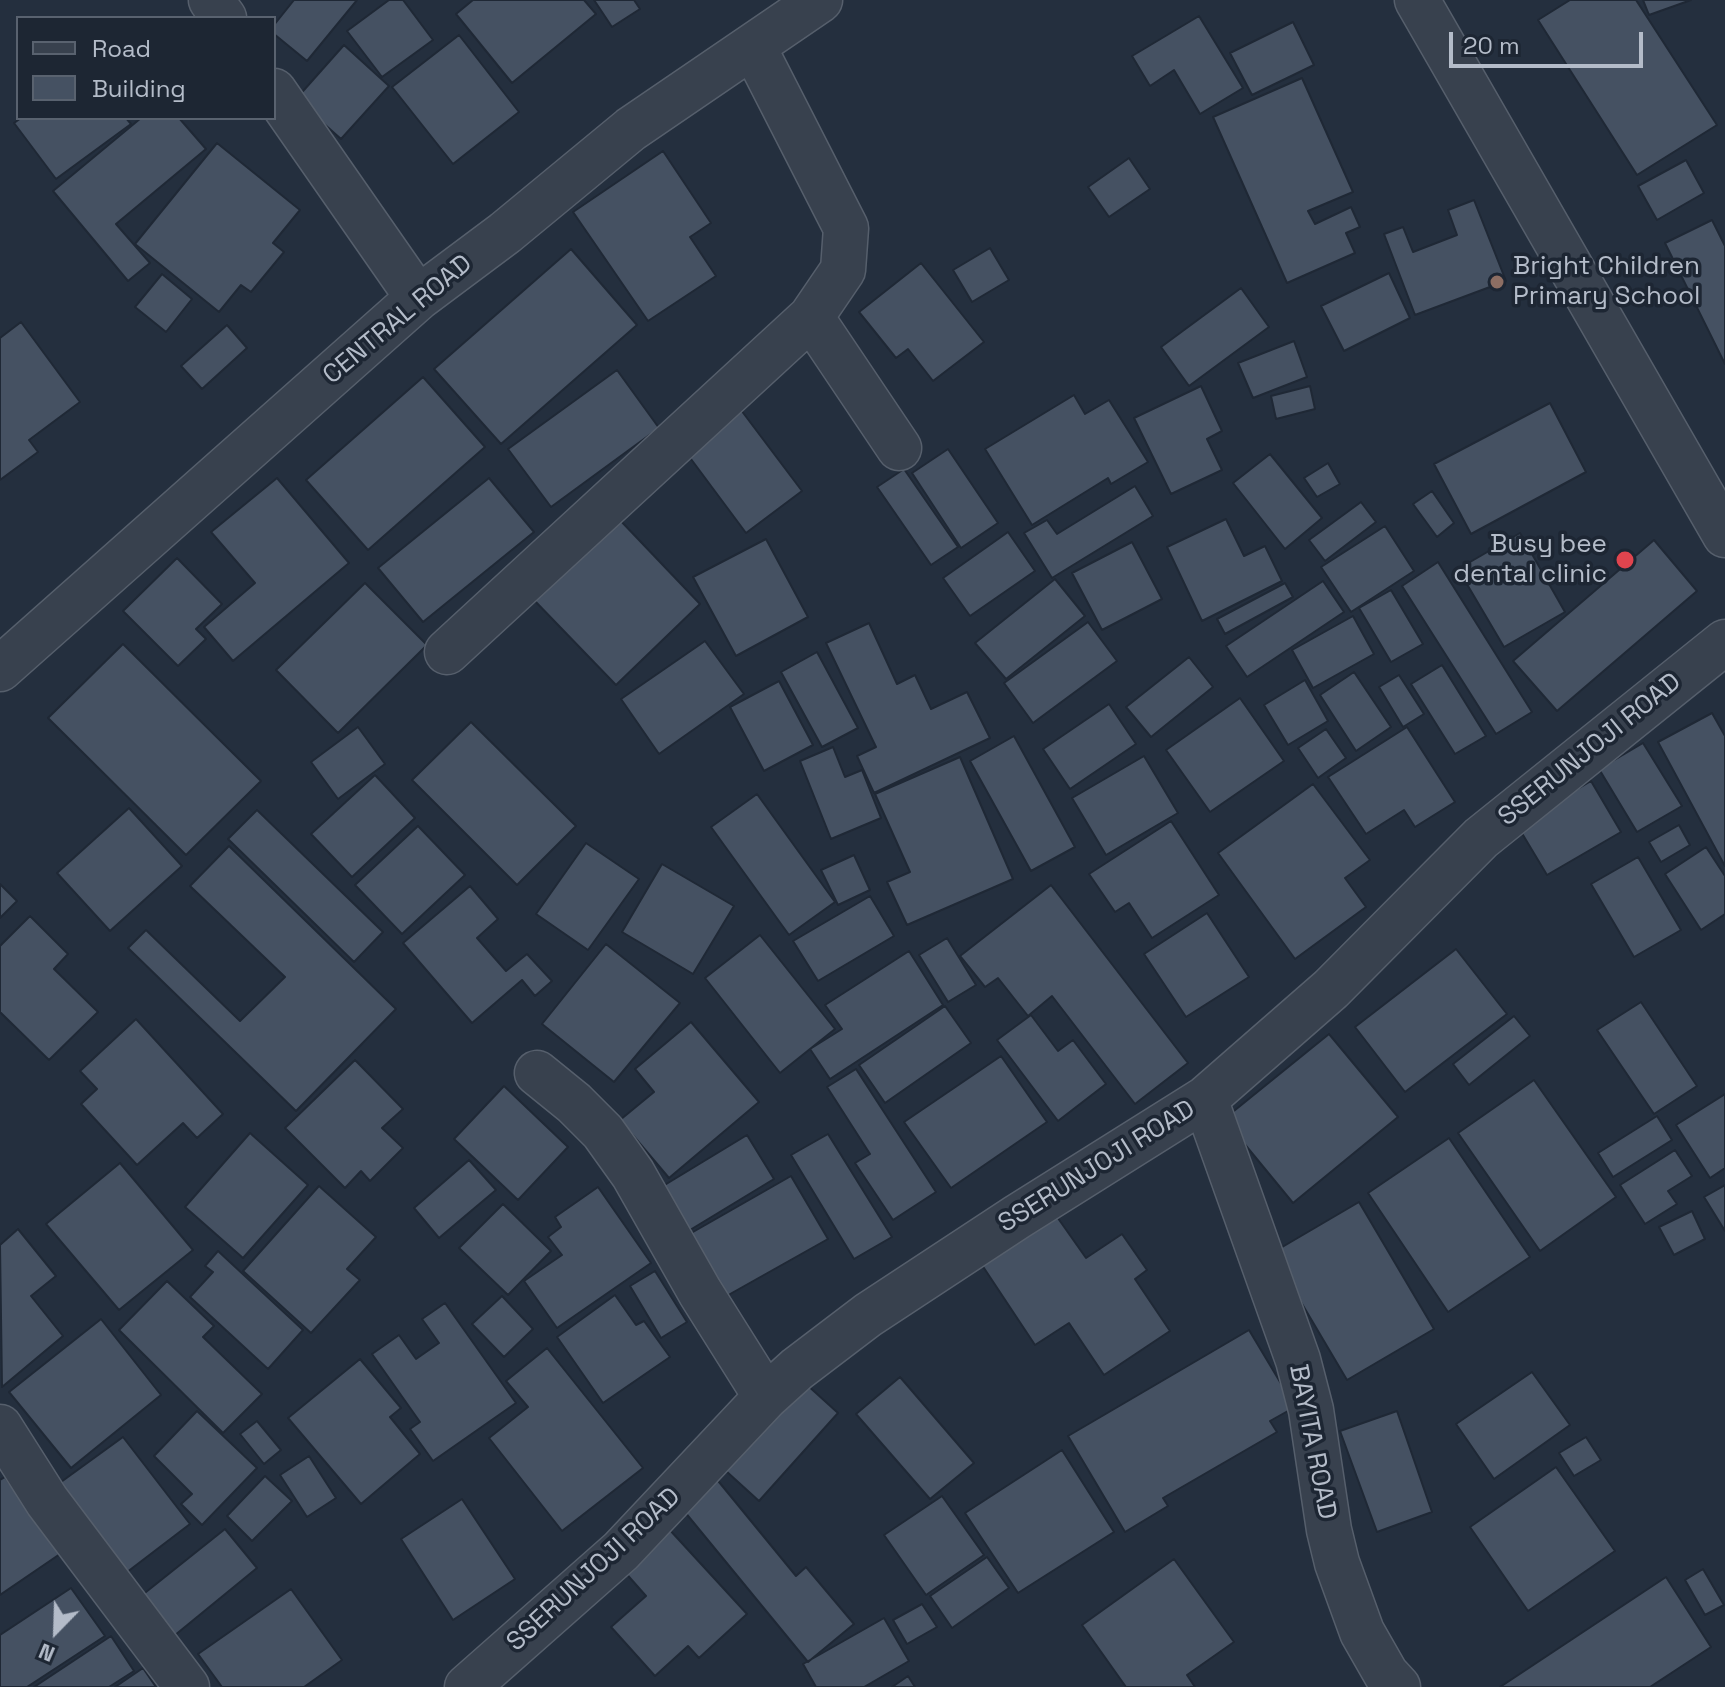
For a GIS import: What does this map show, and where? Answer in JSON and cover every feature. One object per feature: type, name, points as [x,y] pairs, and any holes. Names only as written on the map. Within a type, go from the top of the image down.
[{"type":"street","name":"CENTRAL ROAD","points":[[0,669],[418,298],[505,233],[631,129],[820,0]]},
{"type":"street","points":[[1417,0],[1725,535]]},
{"type":"street","points":[[447,652],[811,317],[843,270],[846,228],[753,46]]},
{"type":"street","points":[[276,94],[418,298]]},
{"type":"street","points":[[811,317],[899,448]]},
{"type":"street","name":"SSERUNJOJI ROAD","points":[[467,1687],[621,1551],[766,1397],[797,1369],[868,1315],[1205,1099],[1331,989],[1481,838],[1725,642]]},
{"type":"street","points":[[537,1073],[603,1132],[633,1174],[700,1292],[766,1397]]},
{"type":"street","name":"BAYITA ROAD","points":[[1205,1099],[1298,1360],[1311,1410],[1337,1563],[1384,1683]]},
{"type":"street","points":[[0,1427],[47,1501],[187,1687]]},
{"type":"building","points":[[294,0],[357,0],[307,61],[276,36],[276,22]]},
{"type":"building","points":[[389,0],[403,0],[433,40],[382,77],[347,31]]},
{"type":"building","points":[[473,0],[584,0],[596,14],[512,83],[456,14]]},
{"type":"building","points":[[594,0],[634,0],[640,9],[612,27]]},
{"type":"building","points":[[1570,0],[1636,0],[1717,125],[1637,175],[1538,20]]},
{"type":"building","points":[[1643,0],[1691,0],[1649,15]]},
{"type":"building","points":[[1199,16],[1243,88],[1200,114],[1174,70],[1150,86],[1132,56]]},
{"type":"building","points":[[1293,22],[1314,65],[1252,95],[1230,53]]},
{"type":"building","points":[[459,35],[519,112],[453,164],[392,87]]},
{"type":"building","points":[[344,45],[389,86],[341,139],[296,99]]},
{"type":"building","points":[[1302,78],[1353,192],[1308,211],[1315,224],[1351,207],[1360,227],[1346,233],[1355,253],[1287,283],[1213,117]]},
{"type":"building","points":[[18,120],[128,120],[131,124],[56,179],[14,123]]},
{"type":"building","points":[[139,120],[181,120],[206,149],[116,224],[150,263],[128,281],[53,191]]},
{"type":"building","points":[[217,143],[300,210],[273,243],[284,252],[251,292],[241,285],[219,312],[135,244]]},
{"type":"building","points":[[663,151],[711,223],[690,237],[716,276],[648,321],[573,212]]},
{"type":"building","points":[[1129,158],[1150,189],[1109,217],[1088,187]]},
{"type":"building","points":[[1686,160],[1704,193],[1657,220],[1638,186]]},
{"type":"building","points":[[1474,200],[1506,281],[1415,315],[1384,234],[1403,227],[1413,252],[1457,235],[1448,210]]},
{"type":"building","points":[[1712,220],[1725,246],[1725,364],[1665,243]]},
{"type":"building","points":[[990,248],[1009,280],[972,302],[953,270]]},
{"type":"building","points":[[571,249],[637,325],[501,444],[434,369]]},
{"type":"building","points":[[921,263],[984,342],[933,381],[908,349],[896,358],[859,312]]},
{"type":"building","points":[[1389,273],[1410,318],[1344,351],[1321,306]]},
{"type":"building","points":[[162,274],[192,299],[166,332],[135,307]]},
{"type":"building","points":[[1241,288],[1269,327],[1189,386],[1161,347]]},
{"type":"building","points":[[21,322],[80,402],[29,440],[38,452],[0,480],[0,338]]},
{"type":"building","points":[[227,325],[247,348],[202,389],[181,366]]},
{"type":"building","points":[[1294,341],[1307,377],[1253,398],[1238,363]]},
{"type":"building","points":[[617,370],[659,428],[551,507],[508,449]]},
{"type":"building","points":[[423,377],[485,447],[368,550],[306,480]]},
{"type":"building","points":[[1201,386],[1222,431],[1207,439],[1222,470],[1171,494],[1134,418]]},
{"type":"building","points":[[1310,386],[1315,409],[1276,419],[1271,396]]},
{"type":"building","points":[[1074,395],[1085,414],[1109,400],[1148,462],[1111,484],[1108,478],[1032,525],[985,449]]},
{"type":"building","points":[[1550,403],[1586,472],[1471,534],[1434,464]]},
{"type":"building","points":[[741,410],[802,491],[746,533],[685,451]]},
{"type":"building","points":[[948,449],[998,523],[961,548],[912,473]]},
{"type":"building","points":[[1270,454],[1322,518],[1285,549],[1233,483]]},
{"type":"building","points":[[1328,463],[1340,484],[1317,497],[1304,478]]},
{"type":"building","points":[[904,469],[958,547],[931,565],[877,487]]},
{"type":"building","points":[[277,478],[349,563],[233,661],[204,627],[255,583],[211,532]]},
{"type":"building","points":[[489,478],[534,532],[423,622],[378,568]]},
{"type":"building","points":[[1135,486],[1153,516],[1052,578],[1024,533],[1047,520],[1057,534]]},
{"type":"building","points":[[1432,491],[1454,523],[1437,537],[1413,504]]},
{"type":"building","points":[[1361,502],[1376,522],[1325,561],[1309,540]]},
{"type":"building","points":[[618,518],[700,604],[616,685],[533,599]]},
{"type":"building","points":[[1226,519],[1244,556],[1265,546],[1282,581],[1202,621],[1167,547]]},
{"type":"building","points":[[1385,526],[1414,571],[1351,612],[1321,567]]},
{"type":"building","points":[[1008,532],[1035,571],[970,616],[943,578]]},
{"type":"building","points":[[1520,533],[1565,612],[1504,647],[1458,569]]},
{"type":"building","points":[[766,539],[808,617],[736,656],[693,577]]},
{"type":"building","points":[[1654,540],[1697,591],[1557,711],[1513,661]]},
{"type":"building","points":[[1132,542],[1162,599],[1102,630],[1072,573]]},
{"type":"building","points":[[177,558],[222,604],[196,629],[206,639],[178,666],[123,611]]},
{"type":"building","points":[[1438,562],[1532,712],[1496,734],[1402,586]]},
{"type":"building","points":[[1055,579],[1085,616],[1006,679],[975,643]]},
{"type":"building","points":[[1323,581],[1344,612],[1247,677],[1226,646]]},
{"type":"building","points":[[365,583],[427,645],[338,733],[276,670]]},
{"type":"building","points":[[1285,583],[1293,597],[1225,634],[1217,619]]},
{"type":"building","points":[[1391,590],[1423,644],[1391,662],[1359,608]]},
{"type":"building","points":[[1353,616],[1374,654],[1313,688],[1292,650]]},
{"type":"building","points":[[1088,622],[1117,661],[1033,723],[1004,683]]},
{"type":"building","points":[[869,623],[897,684],[915,675],[931,709],[967,692],[990,738],[874,793],[857,756],[876,747],[826,643]]},
{"type":"building","points":[[705,641],[744,694],[659,754],[621,699]]},
{"type":"building","points":[[123,644],[261,781],[186,855],[48,718]]},
{"type":"building","points":[[817,652],[858,728],[822,747],[781,672]]},
{"type":"building","points":[[1189,657],[1213,687],[1151,737],[1126,707]]},
{"type":"building","points":[[1442,665],[1486,736],[1455,754],[1411,684]]},
{"type":"building","points":[[1354,672],[1391,727],[1356,751],[1320,695]]},
{"type":"building","points":[[1399,675],[1424,714],[1403,727],[1379,687]]},
{"type":"building","points":[[1305,680],[1328,721],[1288,745],[1264,705]]},
{"type":"building","points":[[779,681],[813,745],[764,771],[730,707]]},
{"type":"building","points":[[1240,698],[1284,761],[1210,812],[1166,750]]},
{"type":"building","points":[[1109,704],[1136,744],[1070,789],[1043,749]]},
{"type":"building","points":[[1712,713],[1725,736],[1725,866],[1658,742]]},
{"type":"building","points":[[471,722],[576,826],[517,885],[412,780]]},
{"type":"building","points":[[358,727],[385,764],[338,799],[311,762]]},
{"type":"building","points":[[1407,727],[1455,802],[1415,827],[1404,810],[1366,834],[1328,777]]},
{"type":"building","points":[[1326,729],[1346,758],[1318,778],[1298,748]]},
{"type":"building","points":[[1014,736],[1075,847],[1031,871],[970,761]]},
{"type":"building","points":[[1643,743],[1682,806],[1637,832],[1599,769]]},
{"type":"building","points":[[833,747],[845,777],[862,770],[881,818],[831,839],[800,761]]},
{"type":"building","points":[[1144,756],[1178,813],[1106,855],[1072,798]]},
{"type":"building","points":[[960,757],[1013,879],[907,925],[887,882],[910,872],[875,794]]},
{"type":"building","points":[[375,775],[415,818],[352,877],[311,834]]},
{"type":"building","points":[[1591,781],[1621,832],[1547,875],[1517,825]]},
{"type":"building","points":[[1313,784],[1370,860],[1345,878],[1366,907],[1295,959],[1218,853]]},
{"type":"building","points":[[757,794],[835,902],[789,935],[711,827]]},
{"type":"building","points":[[129,808],[182,866],[110,931],[57,873]]},
{"type":"building","points":[[257,810],[383,932],[354,962],[228,839]]},
{"type":"building","points":[[1171,821],[1219,895],[1152,938],[1129,903],[1115,912],[1089,874]]},
{"type":"building","points":[[1679,825],[1690,845],[1661,862],[1649,842]]},
{"type":"building","points":[[418,826],[465,875],[402,934],[355,885]]},
{"type":"building","points":[[586,843],[639,879],[588,950],[536,914]]},
{"type":"building","points":[[229,846],[396,1009],[296,1111],[128,948],[146,930],[240,1021],[285,977],[190,886]]},
{"type":"building","points":[[1706,847],[1725,876],[1725,914],[1701,930],[1665,874]]},
{"type":"building","points":[[854,855],[870,890],[838,905],[821,870]]},
{"type":"building","points":[[1638,857],[1681,930],[1634,957],[1591,884]]},
{"type":"building","points":[[662,864],[734,906],[693,974],[622,932]]},
{"type":"building","points":[[0,884],[17,901],[0,918]]},
{"type":"building","points":[[1051,885],[1188,1063],[1135,1104],[1052,996],[1028,1016],[998,978],[985,987],[960,956]]},
{"type":"building","points":[[470,886],[498,919],[477,938],[506,971],[527,954],[552,981],[535,996],[522,980],[472,1023],[403,943]]},
{"type":"building","points":[[870,896],[894,936],[818,981],[793,941]]},
{"type":"building","points":[[1207,913],[1249,977],[1186,1017],[1144,954]]},
{"type":"building","points":[[30,916],[68,954],[54,969],[98,1012],[49,1060],[0,1012],[0,946]]},
{"type":"building","points":[[760,935],[835,1029],[780,1073],[705,978]]},
{"type":"building","points":[[947,938],[976,985],[948,1002],[919,955]]},
{"type":"building","points":[[606,944],[680,1003],[614,1082],[542,1024]]},
{"type":"building","points":[[1456,949],[1507,1014],[1405,1092],[1355,1027]]},
{"type":"building","points":[[909,951],[943,1005],[830,1079],[810,1049],[842,1029],[825,1005]]},
{"type":"building","points":[[1641,1002],[1697,1086],[1654,1114],[1597,1030]]},
{"type":"building","points":[[945,1006],[971,1043],[885,1103],[859,1065]]},
{"type":"building","points":[[1031,1015],[1058,1051],[1073,1040],[1106,1084],[1058,1121],[997,1040]]},
{"type":"building","points":[[1514,1016],[1530,1036],[1469,1085],[1453,1064]]},
{"type":"building","points":[[136,1019],[223,1114],[197,1138],[183,1123],[137,1165],[81,1104],[97,1089],[80,1071]]},
{"type":"building","points":[[691,1022],[759,1102],[669,1178],[620,1120],[654,1092],[635,1069]]},
{"type":"building","points":[[1329,1034],[1398,1117],[1293,1203],[1224,1119]]},
{"type":"building","points":[[1001,1056],[1047,1122],[951,1188],[904,1122]]},
{"type":"building","points":[[355,1060],[403,1109],[382,1128],[403,1148],[370,1181],[361,1171],[345,1188],[285,1128]]},
{"type":"building","points":[[856,1069],[936,1192],[893,1220],[855,1163],[870,1154],[827,1087]]},
{"type":"building","points":[[1534,1080],[1616,1197],[1540,1251],[1458,1133]]},
{"type":"building","points":[[504,1086],[568,1147],[518,1200],[454,1139]]},
{"type":"building","points":[[1725,1094],[1725,1168],[1710,1178],[1676,1125]]},
{"type":"building","points":[[1657,1116],[1672,1140],[1613,1177],[1598,1153]]},
{"type":"building","points":[[250,1133],[308,1185],[243,1258],[185,1207]]},
{"type":"building","points":[[828,1134],[892,1237],[854,1259],[791,1155]]},
{"type":"building","points":[[747,1135],[774,1179],[690,1230],[663,1186]]},
{"type":"building","points":[[1449,1138],[1530,1257],[1448,1312],[1368,1193]]},
{"type":"building","points":[[1675,1150],[1692,1176],[1668,1191],[1677,1204],[1645,1224],[1620,1185]]},
{"type":"building","points":[[469,1160],[496,1190],[439,1238],[414,1208]]},
{"type":"building","points":[[120,1163],[193,1250],[119,1310],[46,1224]]},
{"type":"building","points":[[791,1176],[828,1239],[723,1298],[686,1236]]},
{"type":"building","points":[[1725,1185],[1725,1231],[1704,1197]]},
{"type":"building","points":[[319,1186],[376,1237],[347,1269],[360,1280],[311,1333],[243,1271]]},
{"type":"building","points":[[598,1187],[651,1263],[557,1328],[524,1281],[562,1255],[548,1237],[561,1227],[555,1217]]},
{"type":"building","points":[[1359,1202],[1434,1329],[1347,1380],[1272,1253]]},
{"type":"building","points":[[503,1204],[551,1251],[508,1295],[459,1248]]},
{"type":"building","points":[[1048,1204],[1086,1258],[1122,1234],[1147,1270],[1135,1279],[1170,1331],[1104,1375],[1069,1323],[1035,1345],[974,1253]]},
{"type":"building","points":[[1692,1211],[1705,1239],[1674,1255],[1659,1227]]},
{"type":"building","points":[[18,1229],[56,1276],[31,1296],[63,1336],[2,1387],[0,1245]]},
{"type":"building","points":[[218,1251],[303,1330],[268,1369],[190,1297],[213,1272],[205,1266]]},
{"type":"building","points":[[655,1271],[687,1322],[661,1338],[630,1286]]},
{"type":"building","points":[[167,1281],[214,1326],[203,1337],[262,1394],[223,1433],[119,1330]]},
{"type":"building","points":[[615,1295],[636,1325],[644,1321],[670,1357],[603,1403],[557,1337]]},
{"type":"building","points":[[502,1296],[533,1329],[504,1357],[472,1324]]},
{"type":"building","points":[[445,1303],[516,1403],[433,1461],[410,1429],[420,1422],[372,1354],[399,1335],[416,1359],[439,1343],[422,1319]]},
{"type":"building","points":[[101,1319],[161,1395],[71,1468],[9,1392]]},
{"type":"building","points":[[1249,1330],[1295,1407],[1270,1421],[1277,1432],[1163,1498],[1168,1506],[1125,1532],[1068,1436]]},
{"type":"building","points":[[547,1348],[643,1468],[562,1531],[489,1438],[528,1407],[506,1381]]},
{"type":"building","points":[[360,1359],[401,1408],[390,1417],[420,1454],[361,1504],[288,1418]]},
{"type":"building","points":[[1532,1372],[1570,1425],[1494,1479],[1456,1424]]},
{"type":"building","points":[[795,1374],[838,1413],[759,1501],[715,1461]]},
{"type":"building","points":[[900,1377],[974,1463],[930,1499],[856,1414]]},
{"type":"building","points":[[197,1411],[257,1468],[202,1525],[181,1504],[192,1494],[154,1456]]},
{"type":"building","points":[[1397,1411],[1432,1512],[1377,1532],[1340,1431]]},
{"type":"building","points":[[257,1421],[281,1450],[264,1464],[240,1434]]},
{"type":"building","points":[[123,1437],[190,1524],[118,1579],[50,1490]]},
{"type":"building","points":[[1586,1437],[1601,1460],[1574,1476],[1559,1453]]},
{"type":"building","points":[[1062,1450],[1114,1532],[1018,1593],[965,1513]]},
{"type":"building","points":[[309,1456],[336,1498],[307,1517],[280,1475]]},
{"type":"building","points":[[1556,1467],[1615,1551],[1528,1611],[1470,1527]]},
{"type":"building","points":[[710,1471],[796,1576],[806,1567],[854,1624],[808,1662],[675,1500]]},
{"type":"building","points":[[265,1476],[292,1501],[252,1541],[227,1516]]},
{"type":"building","points":[[5,1477],[60,1554],[0,1595],[0,1480]]},
{"type":"building","points":[[942,1496],[984,1555],[926,1595],[884,1535]]},
{"type":"building","points":[[462,1499],[515,1579],[453,1620],[401,1539]]},
{"type":"building","points":[[668,1528],[747,1614],[699,1658],[688,1646],[655,1676],[611,1627],[646,1596],[623,1570]]},
{"type":"building","points":[[225,1529],[257,1568],[169,1640],[136,1600]]},
{"type":"building","points":[[987,1557],[1009,1588],[952,1628],[930,1596]]},
{"type":"building","points":[[1174,1559],[1234,1642],[1187,1675],[1195,1687],[1126,1687],[1082,1625]]},
{"type":"building","points":[[1703,1569],[1724,1605],[1705,1615],[1685,1580]]},
{"type":"building","points":[[1666,1577],[1711,1647],[1650,1687],[1500,1687]]},
{"type":"building","points":[[71,1588],[105,1636],[27,1687],[0,1687],[0,1635]]},
{"type":"building","points":[[291,1589],[342,1660],[304,1687],[222,1687],[198,1654]]},
{"type":"building","points":[[922,1604],[937,1627],[907,1644],[893,1620]]},
{"type":"building","points":[[884,1618],[909,1661],[864,1687],[816,1687],[803,1664]]},
{"type":"building","points":[[111,1636],[134,1671],[109,1687],[34,1687]]},
{"type":"building","points":[[143,1668],[156,1687],[115,1687]]},
{"type":"building","points":[[908,1676],[915,1687],[892,1687]]},
{"type":"place","name":"Bright Children Primary School","points":[[1497,282]]},
{"type":"place","name":"Busy bee dental clinic","points":[[1625,560]]}]
